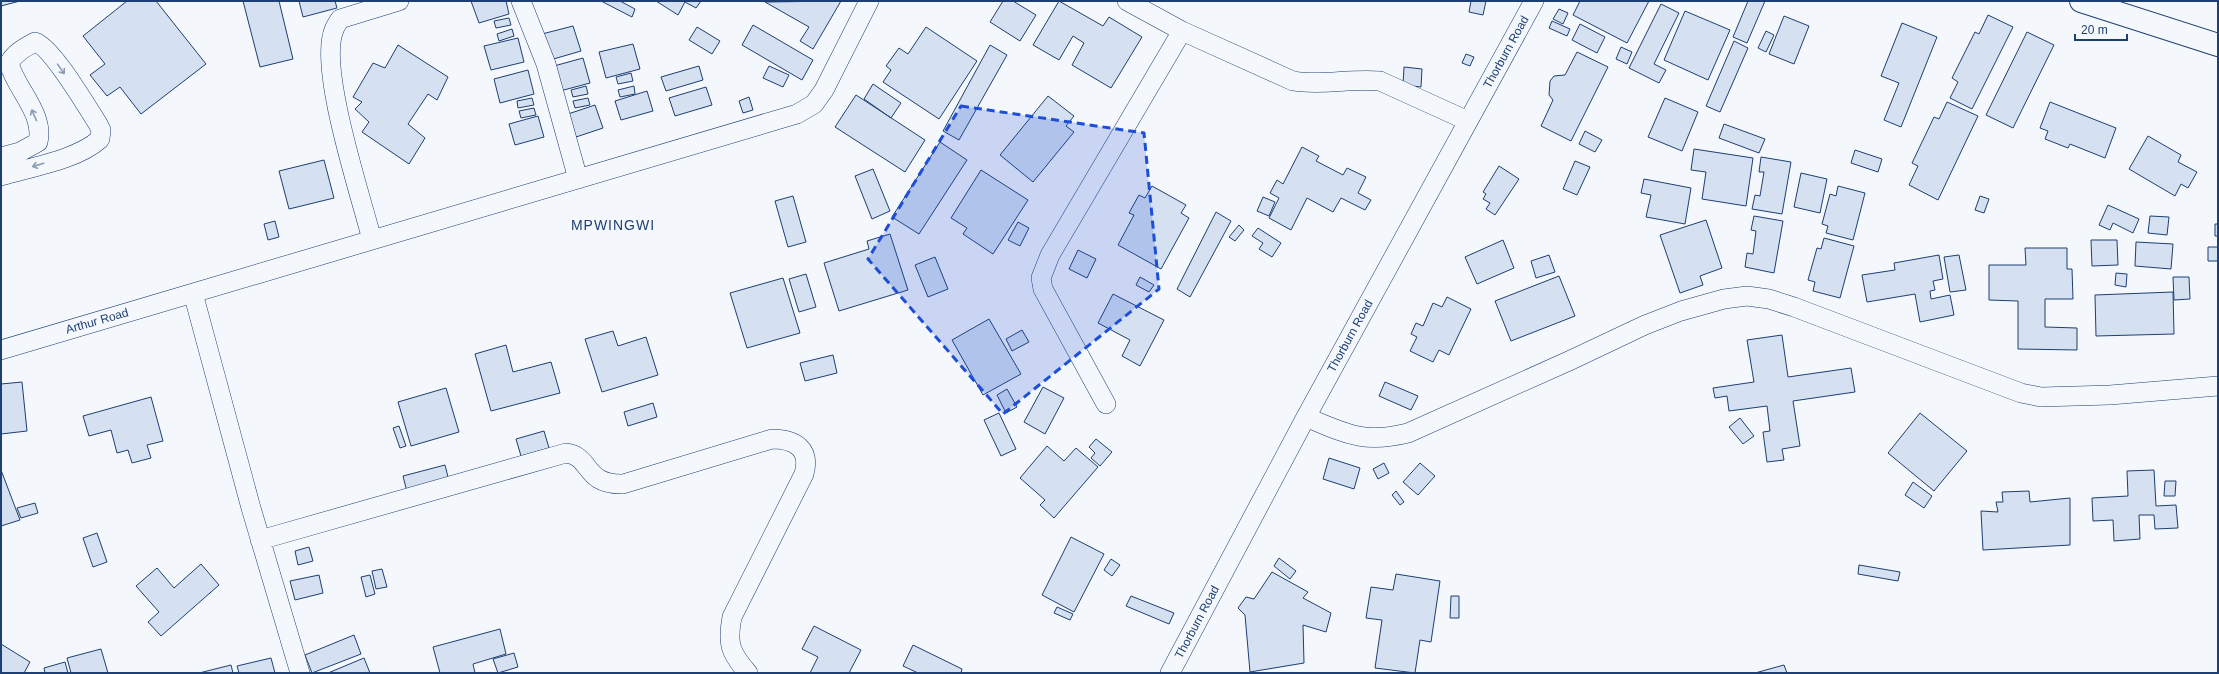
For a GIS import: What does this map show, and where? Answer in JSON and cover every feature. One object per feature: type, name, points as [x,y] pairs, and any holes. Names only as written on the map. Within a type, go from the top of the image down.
[{"type":"highway","points":[[2081,1],[2218,45]]},
{"type":"street","points":[[372,240],[337,107],[330,53],[333,30],[340,19],[399,1]]},
{"type":"street","points":[[520,1],[546,64],[578,179]]},
{"type":"street","name":"Arthur Road","points":[[1,350],[797,114],[814,104],[824,90],[869,1]]},
{"type":"street","points":[[1127,1],[1182,31],[1293,81],[1304,83],[1368,80],[1380,81],[1468,121]]},
{"type":"street","name":"Thorburn Road","points":[[1170,673],[1306,417],[1534,1]]},
{"type":"street","points":[[1106,404],[1043,289],[1041,278],[1050,255],[1182,31]]},
{"type":"street","points":[[1,157],[20,152],[38,142],[39,128],[35,116],[12,72],[9,63],[21,49],[35,42],[41,44],[58,65],[98,124],[101,130],[100,139],[88,148],[75,154],[1,176]]},
{"type":"street","points":[[193,293],[260,540],[300,673]]},
{"type":"street","points":[[1306,417],[1349,435],[1371,439],[1389,438],[1408,433],[1645,325],[1681,311],[1724,299],[1747,296],[1769,299],[1794,307],[2021,393],[2041,397],[2110,395],[2218,386]]},
{"type":"street","points":[[260,540],[566,453],[573,454],[602,482],[609,485],[623,484],[772,438],[784,439],[794,442],[803,452],[807,464],[804,474],[732,617],[729,634],[730,644],[735,658],[748,673]]},
{"type":"highlighted area","points":[[961,106],[1144,133],[1159,289],[1003,414],[868,259]]},
{"type":"building","points":[[1,1],[20,1],[1,6]]},
{"type":"building","points":[[127,1],[156,1],[206,64],[141,114],[120,87],[107,96],[90,75],[105,64],[83,36]]},
{"type":"building","points":[[243,1],[279,1],[293,59],[260,67]]},
{"type":"building","points":[[299,1],[335,1],[337,8],[303,17]]},
{"type":"building","points":[[471,1],[506,1],[509,14],[479,23]]},
{"type":"building","points":[[601,1],[620,1],[635,9],[632,17]]},
{"type":"building","points":[[656,1],[701,1],[696,8],[685,2],[678,15]]},
{"type":"building","points":[[841,1],[813,49],[800,41],[809,27],[765,2]]},
{"type":"building","points":[[1003,1],[1013,1],[1036,15],[1020,41],[990,22]]},
{"type":"building","points":[[1059,1],[1103,26],[1109,17],[1142,37],[1111,88],[1072,65],[1084,43],[1073,36],[1059,60],[1033,45]]},
{"type":"building","points":[[1471,1],[1486,1],[1483,15],[1469,12]]},
{"type":"building","points":[[1580,1],[1649,1],[1627,43],[1573,15]]},
{"type":"building","points":[[1748,1],[1765,1],[1747,43],[1733,37]]},
{"type":"building","points":[[1661,4],[1679,13],[1654,64],[1666,70],[1659,83],[1629,68]]},
{"type":"building","points":[[1559,9],[1568,13],[1563,24],[1553,19]]},
{"type":"building","points":[[1685,11],[1730,30],[1708,80],[1664,60]]},
{"type":"building","points":[[1988,15],[2013,27],[1972,109],[1950,98],[1958,82],[1952,78],[1975,32],[1979,34]]},
{"type":"building","points":[[1784,16],[1809,26],[1794,64],[1769,54]]},
{"type":"building","points":[[509,18],[511,25],[496,28],[494,21]]},
{"type":"building","points":[[1552,21],[1570,29],[1567,36],[1549,28]]},
{"type":"building","points":[[1902,23],[1937,37],[1901,127],[1884,120],[1899,83],[1881,76]]},
{"type":"building","points":[[1580,24],[1605,37],[1597,53],[1572,40]]},
{"type":"building","points":[[753,25],[813,60],[802,80],[742,45]]},
{"type":"building","points":[[573,26],[581,51],[550,60],[542,34]]},
{"type":"building","points":[[697,27],[720,41],[712,54],[689,40]]},
{"type":"building","points":[[926,27],[977,61],[939,119],[883,82],[891,70],[886,66],[899,48],[908,54]]},
{"type":"building","points":[[512,29],[514,36],[499,41],[497,34]]},
{"type":"building","points":[[1766,31],[1774,35],[1766,52],[1758,48]]},
{"type":"building","points":[[2027,32],[2054,45],[2013,128],[1986,115]]},
{"type":"building","points":[[518,38],[524,62],[491,70],[484,46]]},
{"type":"building","points":[[1734,41],[1748,48],[1720,112],[1706,106]]},
{"type":"building","points":[[633,44],[640,69],[606,78],[599,52]]},
{"type":"building","points":[[398,45],[448,77],[437,100],[428,94],[408,124],[425,138],[409,164],[362,132],[369,122],[355,109],[362,102],[353,97],[373,63],[385,68]]},
{"type":"building","points":[[990,45],[1007,55],[959,140],[943,131]]},
{"type":"building","points":[[1621,47],[1632,52],[1627,64],[1616,59]]},
{"type":"building","points":[[1577,52],[1608,67],[1571,141],[1541,126],[1553,100],[1549,95],[1550,81],[1554,76],[1565,75]]},
{"type":"building","points":[[1466,54],[1474,57],[1470,66],[1462,63]]},
{"type":"building","points":[[583,58],[590,83],[560,91],[554,66]]},
{"type":"building","points":[[699,66],[703,80],[666,91],[661,77]]},
{"type":"building","points":[[769,66],[789,75],[783,87],[763,78]]},
{"type":"building","points":[[1404,67],[1422,69],[1421,87],[1403,85]]},
{"type":"building","points":[[528,70],[534,94],[500,103],[494,79]]},
{"type":"building","points":[[631,73],[633,81],[618,84],[616,77]]},
{"type":"building","points":[[873,84],[901,103],[891,118],[864,99]]},
{"type":"building","points":[[586,86],[588,94],[573,97],[571,90]]},
{"type":"building","points":[[634,86],[635,94],[620,97],[618,90]]},
{"type":"building","points":[[706,87],[712,105],[675,116],[669,98]]},
{"type":"building","points":[[647,91],[653,111],[621,120],[615,101]]},
{"type":"building","points":[[856,95],[925,140],[905,172],[835,127]]},
{"type":"building","points":[[1048,96],[1074,116],[1066,126],[1074,132],[1033,182],[1000,155]]},
{"type":"building","points":[[749,97],[753,110],[743,113],[739,101]]},
{"type":"building","points":[[532,98],[534,105],[518,108],[517,101]]},
{"type":"building","points":[[588,98],[590,105],[575,108],[573,101]]},
{"type":"building","points":[[1665,98],[1698,112],[1682,151],[1648,137]]},
{"type":"building","points":[[1947,102],[1978,116],[1938,200],[1909,185],[1918,166],[1912,163],[1934,117],[1939,119]]},
{"type":"building","points":[[2050,102],[2116,128],[2105,158],[2070,144],[2068,148],[2045,139],[2048,131],[2040,128]]},
{"type":"building","points":[[595,105],[603,128],[576,137],[568,114]]},
{"type":"building","points":[[534,108],[536,115],[521,118],[519,111]]},
{"type":"building","points":[[538,116],[544,137],[515,145],[509,124]]},
{"type":"building","points":[[1724,124],[1765,139],[1759,153],[1719,138]]},
{"type":"building","points":[[1585,131],[1602,140],[1595,152],[1579,144]]},
{"type":"building","points":[[2148,136],[2181,155],[2178,162],[2197,172],[2188,188],[2181,184],[2175,196],[2129,169]]},
{"type":"building","points":[[940,142],[967,160],[919,234],[892,217]]},
{"type":"building","points":[[1302,147],[1319,156],[1316,161],[1343,175],[1347,168],[1366,177],[1358,193],[1371,200],[1365,210],[1341,198],[1333,212],[1307,198],[1291,230],[1269,218],[1279,198],[1270,193],[1277,180],[1283,184]]},
{"type":"building","points":[[1694,149],[1753,158],[1746,206],[1702,199],[1706,172],[1691,170]]},
{"type":"building","points":[[1855,150],[1882,159],[1878,172],[1851,163]]},
{"type":"building","points":[[1761,157],[1791,162],[1782,214],[1752,209],[1755,195],[1760,196],[1764,172],[1759,172]]},
{"type":"building","points":[[324,160],[334,198],[289,209],[279,171]]},
{"type":"building","points":[[1575,161],[1590,167],[1577,195],[1563,189]]},
{"type":"building","points":[[1499,166],[1519,179],[1495,215],[1486,209],[1490,203],[1483,199],[1486,194],[1483,192]]},
{"type":"building","points":[[873,169],[890,211],[872,219],[855,176]]},
{"type":"building","points":[[981,170],[1028,200],[993,254],[963,234],[967,228],[951,218]]},
{"type":"building","points":[[1801,173],[1827,179],[1820,213],[1794,207]]},
{"type":"building","points":[[1644,179],[1691,188],[1685,224],[1646,217],[1651,195],[1641,193]]},
{"type":"building","points":[[1152,186],[1186,205],[1181,213],[1189,218],[1161,269],[1118,245],[1134,215],[1129,213],[1139,195],[1145,198]]},
{"type":"building","points":[[1838,186],[1865,193],[1853,240],[1826,233],[1828,226],[1822,224],[1830,194],[1836,196]]},
{"type":"building","points":[[793,196],[806,242],[788,247],[775,201]]},
{"type":"building","points":[[1980,196],[1989,199],[1984,213],[1975,210]]},
{"type":"building","points":[[1263,197],[1275,202],[1269,216],[1257,211]]},
{"type":"building","points":[[2108,205],[2139,219],[2133,233],[2113,223],[2110,230],[2099,225]]},
{"type":"building","points":[[1216,212],[1231,221],[1190,297],[1177,289]]},
{"type":"building","points":[[1754,216],[1783,221],[1774,273],[1745,267],[1747,253],[1753,254],[1756,231],[1751,230]]},
{"type":"building","points":[[2150,216],[2169,217],[2167,235],[2148,233]]},
{"type":"building","points":[[1706,220],[1722,268],[1700,276],[1703,285],[1680,293],[1660,235]]},
{"type":"building","points":[[275,221],[279,237],[268,240],[264,224]]},
{"type":"building","points":[[1018,222],[1029,228],[1020,246],[1008,240]]},
{"type":"building","points":[[2215,224],[2218,224],[2218,236],[2215,236]]},
{"type":"building","points":[[1239,225],[1244,230],[1235,241],[1229,237]]},
{"type":"building","points":[[1258,228],[1281,243],[1272,257],[1259,249],[1263,243],[1252,236]]},
{"type":"building","points":[[890,234],[908,290],[839,311],[824,263],[869,249],[867,241]]},
{"type":"building","points":[[1824,238],[1854,246],[1840,298],[1813,291],[1815,282],[1808,280],[1817,248],[1821,249]]},
{"type":"building","points":[[1503,240],[1514,268],[1477,284],[1465,257]]},
{"type":"building","points":[[2091,240],[2117,240],[2118,265],[2092,266]]},
{"type":"building","points":[[2136,242],[2173,244],[2171,269],[2135,266]]},
{"type":"building","points":[[2208,247],[2218,247],[2218,261],[2208,261]]},
{"type":"building","points":[[2025,248],[2067,248],[2067,269],[2072,269],[2073,299],[2045,299],[2045,327],[2077,328],[2077,350],[2018,349],[2018,301],[1989,300],[1989,265],[2026,265]]},
{"type":"building","points":[[1078,250],[1096,259],[1087,278],[1069,269]]},
{"type":"building","points":[[1549,255],[1555,272],[1536,278],[1531,261]]},
{"type":"building","points":[[1939,255],[1943,279],[1933,281],[1935,290],[1930,291],[1931,299],[1950,295],[1954,315],[1920,322],[1915,294],[1867,302],[1862,275],[1895,270],[1894,263]]},
{"type":"building","points":[[1959,255],[1966,290],[1950,292],[1944,257]]},
{"type":"building","points":[[935,257],[948,289],[928,297],[915,265]]},
{"type":"building","points":[[2116,273],[2127,274],[2126,287],[2115,285]]},
{"type":"building","points":[[806,274],[816,307],[799,312],[789,279]]},
{"type":"building","points":[[1559,276],[1575,316],[1511,341],[1495,301]]},
{"type":"building","points":[[1140,277],[1154,285],[1149,292],[1136,285]]},
{"type":"building","points":[[2173,277],[2189,277],[2190,299],[2174,300]]},
{"type":"building","points":[[783,278],[800,333],[747,348],[730,293]]},
{"type":"building","points":[[2173,292],[2174,334],[2096,336],[2095,295]]},
{"type":"building","points":[[1113,294],[1164,320],[1140,366],[1122,356],[1130,340],[1098,323]]},
{"type":"building","points":[[1447,297],[1471,309],[1449,355],[1439,350],[1433,362],[1410,351],[1417,337],[1411,334],[1416,323],[1423,326],[1433,303],[1442,307]]},
{"type":"building","points":[[989,319],[1021,374],[983,395],[952,340]]},
{"type":"building","points":[[1022,330],[1029,342],[1012,351],[1006,339]]},
{"type":"building","points":[[613,331],[618,346],[646,337],[658,375],[602,392],[585,339]]},
{"type":"building","points":[[1782,335],[1788,377],[1851,368],[1855,392],[1793,401],[1800,446],[1782,449],[1784,460],[1767,462],[1763,432],[1770,431],[1767,406],[1729,411],[1727,396],[1715,398],[1713,388],[1754,382],[1747,340]]},
{"type":"building","points":[[506,345],[513,372],[551,362],[560,393],[491,411],[475,354]]},
{"type":"building","points":[[833,355],[837,373],[805,381],[800,363]]},
{"type":"building","points":[[22,382],[27,431],[1,434],[1,384]]},
{"type":"building","points":[[1385,382],[1418,396],[1411,410],[1379,396]]},
{"type":"building","points":[[1043,387],[1064,398],[1045,434],[1024,422]]},
{"type":"building","points":[[446,388],[459,432],[411,446],[398,402]]},
{"type":"building","points":[[1007,389],[1017,407],[1006,413],[997,395]]},
{"type":"building","points":[[151,397],[163,441],[147,445],[151,458],[132,463],[128,450],[117,453],[111,430],[89,436],[83,416]]},
{"type":"building","points":[[653,403],[657,417],[628,426],[624,412]]},
{"type":"building","points":[[999,413],[1016,449],[1001,456],[984,420]]},
{"type":"building","points":[[1920,413],[1967,451],[1934,491],[1888,453]]},
{"type":"building","points":[[1740,418],[1754,436],[1743,444],[1729,427]]},
{"type":"building","points":[[399,426],[406,446],[400,448],[393,428]]},
{"type":"building","points":[[544,431],[549,448],[521,456],[516,439]]},
{"type":"building","points":[[1096,439],[1112,452],[1100,466],[1091,458],[1095,453],[1089,447]]},
{"type":"building","points":[[1047,446],[1064,461],[1076,448],[1098,467],[1054,518],[1040,505],[1045,500],[1020,478]]},
{"type":"building","points":[[1329,458],[1360,468],[1354,489],[1323,479]]},
{"type":"building","points":[[1384,463],[1389,473],[1378,479],[1373,469]]},
{"type":"building","points":[[1420,463],[1435,476],[1418,495],[1403,482]]},
{"type":"building","points":[[445,465],[449,481],[407,492],[403,476]]},
{"type":"building","points":[[1,470],[20,520],[1,526]]},
{"type":"building","points":[[2154,470],[2156,506],[2176,505],[2178,528],[2155,529],[2154,515],[2139,515],[2140,539],[2114,541],[2113,520],[2093,521],[2092,498],[2128,496],[2127,471]]},
{"type":"building","points":[[2165,481],[2176,481],[2175,496],[2164,496]]},
{"type":"building","points":[[1913,482],[1932,496],[1924,508],[1905,495]]},
{"type":"building","points":[[1396,491],[1404,502],[1400,505],[1392,495]]},
{"type":"building","points":[[2029,491],[2030,502],[2070,498],[2070,545],[1983,550],[1981,511],[1998,512],[1996,502],[2003,502],[2002,492]]},
{"type":"building","points":[[35,503],[38,513],[21,518],[17,508]]},
{"type":"building","points":[[97,533],[107,562],[93,567],[83,538]]},
{"type":"building","points":[[1071,537],[1104,554],[1074,612],[1042,595]]},
{"type":"building","points":[[309,547],[313,561],[298,565],[295,551]]},
{"type":"building","points":[[1279,558],[1296,571],[1290,579],[1274,566]]},
{"type":"building","points":[[1111,559],[1120,565],[1112,576],[1104,570]]},
{"type":"building","points":[[201,564],[219,585],[161,636],[148,622],[159,612],[136,586],[157,568],[174,588]]},
{"type":"building","points":[[1859,565],[1900,572],[1898,581],[1858,574]]},
{"type":"building","points":[[382,569],[387,587],[376,589],[372,571]]},
{"type":"building","points":[[1272,572],[1308,592],[1303,598],[1331,613],[1326,632],[1303,625],[1304,663],[1250,672],[1245,615],[1238,608],[1246,597],[1254,599]]},
{"type":"building","points":[[1396,574],[1440,581],[1431,642],[1420,640],[1415,673],[1375,668],[1382,620],[1366,618],[1371,587],[1393,590]]},
{"type":"building","points":[[319,575],[323,593],[295,600],[290,581]]},
{"type":"building","points":[[370,575],[375,594],[366,597],[361,577]]},
{"type":"building","points":[[1131,596],[1174,613],[1169,624],[1126,606]]},
{"type":"building","points":[[1451,596],[1459,596],[1459,618],[1450,618]]},
{"type":"building","points":[[1057,607],[1073,614],[1070,620],[1054,613]]},
{"type":"building","points":[[814,626],[861,650],[849,673],[810,673],[818,657],[802,649]]},
{"type":"building","points":[[500,629],[506,654],[473,664],[475,673],[440,673],[433,647]]},
{"type":"building","points":[[354,635],[361,654],[312,673],[305,655]]},
{"type":"building","points":[[1,644],[30,662],[24,673],[1,673]]},
{"type":"building","points":[[913,645],[962,669],[961,673],[918,673],[903,666]]},
{"type":"building","points":[[101,649],[108,673],[71,673],[67,658]]},
{"type":"building","points":[[514,653],[518,667],[498,673],[493,659]]},
{"type":"building","points":[[271,658],[275,673],[239,673],[237,666]]},
{"type":"building","points":[[364,658],[370,673],[328,673]]},
{"type":"building","points":[[65,662],[68,673],[45,673],[44,668]]},
{"type":"building","points":[[231,665],[233,673],[199,673]]},
{"type":"building","points":[[1784,665],[1787,673],[1755,673]]},
{"type":"district","name":"MPWINGWI","points":[[613,225]]}]
